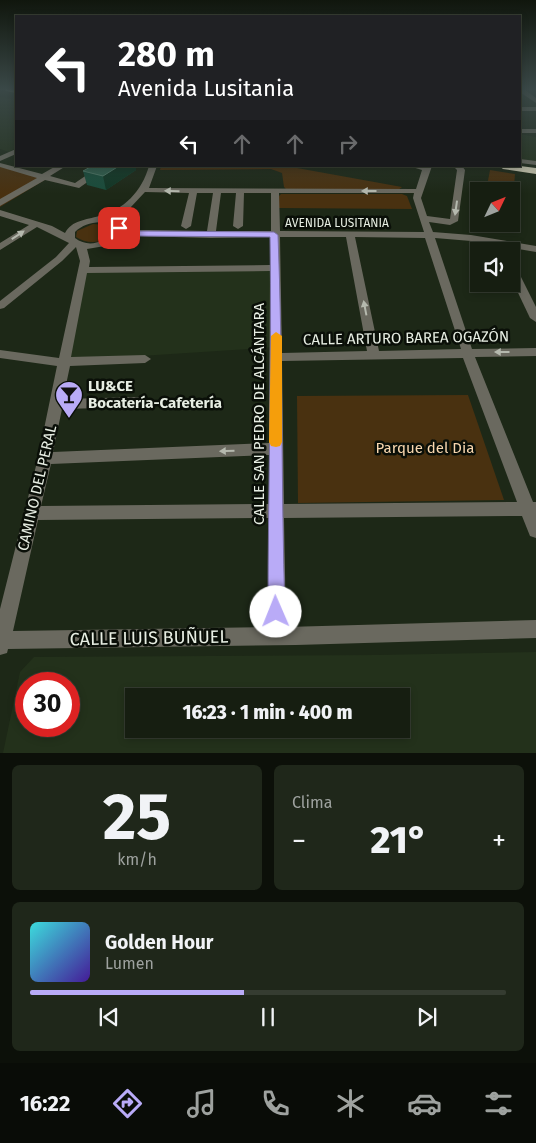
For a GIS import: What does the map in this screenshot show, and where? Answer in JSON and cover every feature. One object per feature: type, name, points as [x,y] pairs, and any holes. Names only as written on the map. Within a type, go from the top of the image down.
[{"type":"highway","points":[[521,163],[536,165]]},
{"type":"highway","points":[[510,167],[536,171]]},
{"type":"street","points":[[524,131],[536,131]]},
{"type":"street","points":[[0,159],[15,152]]},
{"type":"street","points":[[0,165],[14,167],[76,186],[104,167]]},
{"type":"street","points":[[0,203],[60,167]]},
{"type":"street","points":[[50,228],[76,226],[123,210],[144,190],[150,179],[152,167]]},
{"type":"street","points":[[426,167],[417,198],[428,235],[468,354],[532,509],[536,531]]},
{"type":"street","points":[[423,218],[454,221],[462,170],[458,167]]},
{"type":"street","points":[[144,190],[418,191]]},
{"type":"street","points":[[186,226],[193,191]]},
{"type":"street","points":[[211,235],[217,191]]},
{"type":"street","points":[[238,226],[240,191]]},
{"type":"street","name":"CALLE SAN PEDRO DE ALCÁNTARA","points":[[275,191],[277,636]]},
{"type":"street","name":"CAMINO DEL PERAL","points":[[83,270],[119,233],[117,225],[123,210]]},
{"type":"street","points":[[0,213],[50,228],[79,245]]},
{"type":"street","name":"AVENIDA LUSITANIA","points":[[100,219],[137,233]]},
{"type":"street","points":[[0,247],[36,224]]},
{"type":"street","points":[[76,226],[70,232],[79,245]]},
{"type":"street","name":"AVENIDA LUSITANIA","points":[[0,306],[79,245],[111,240],[137,233],[428,235],[471,238],[485,242]]},
{"type":"street","points":[[350,235],[374,356]]},
{"type":"street","name":"CAMINO DEL PERAL","points":[[1,642],[45,458],[85,261],[79,245]]},
{"type":"street","name":"AVENIDA LUSITANIA","points":[[520,249],[536,250]]},
{"type":"street","points":[[83,270],[274,268]]},
{"type":"street","points":[[520,285],[536,318]]},
{"type":"street","name":"CALLE ARTURO BAREA OGAZÓN","points":[[277,357],[536,352]]},
{"type":"street","points":[[0,354],[52,362],[145,359]]},
{"type":"street","points":[[56,404],[141,402]]},
{"type":"street","points":[[45,458],[276,449]]},
{"type":"street","points":[[32,513],[532,509]]},
{"type":"street","name":"CALLE LUIS BUÑUEL","points":[[1,642],[536,629]]},
{"type":"shaded area","points":[[0,124],[15,124],[15,149],[9,152],[0,149]]},
{"type":"shaded area","points":[[521,134],[536,137],[536,162],[521,159]]},
{"type":"shaded area","points":[[274,268],[277,347],[64,361],[83,270]]},
{"type":"shaded area","points":[[536,652],[536,753],[3,753],[15,696],[15,737],[80,737],[80,672],[20,672],[34,657]]},
{"type":"green space","points":[[0,165],[48,178],[0,207]]},
{"type":"green space","points":[[161,167],[292,167],[402,187],[398,190],[287,190],[284,187],[282,173],[271,169],[160,170]]},
{"type":"green space","points":[[490,170],[515,174],[514,182],[488,182]]},
{"type":"green space","points":[[281,194],[402,194],[407,196],[412,209],[278,208],[279,196]]},
{"type":"green space","points":[[93,224],[109,225],[113,229],[108,238],[97,242],[81,240],[76,237],[77,231]]},
{"type":"green space","name":"Parque del Dia","points":[[468,395],[504,500],[298,503],[297,396]]},
{"type":"building","points":[[90,167],[117,167],[103,176],[83,171]]},
{"type":"slow traffic","points":[[276,336],[276,442]]},
{"type":"place","name":"LU&CE Bocatería-Cafetería","points":[[69,419]]},
{"type":"route","points":[[119,228],[137,233],[274,235],[277,346],[276,612]]}]
